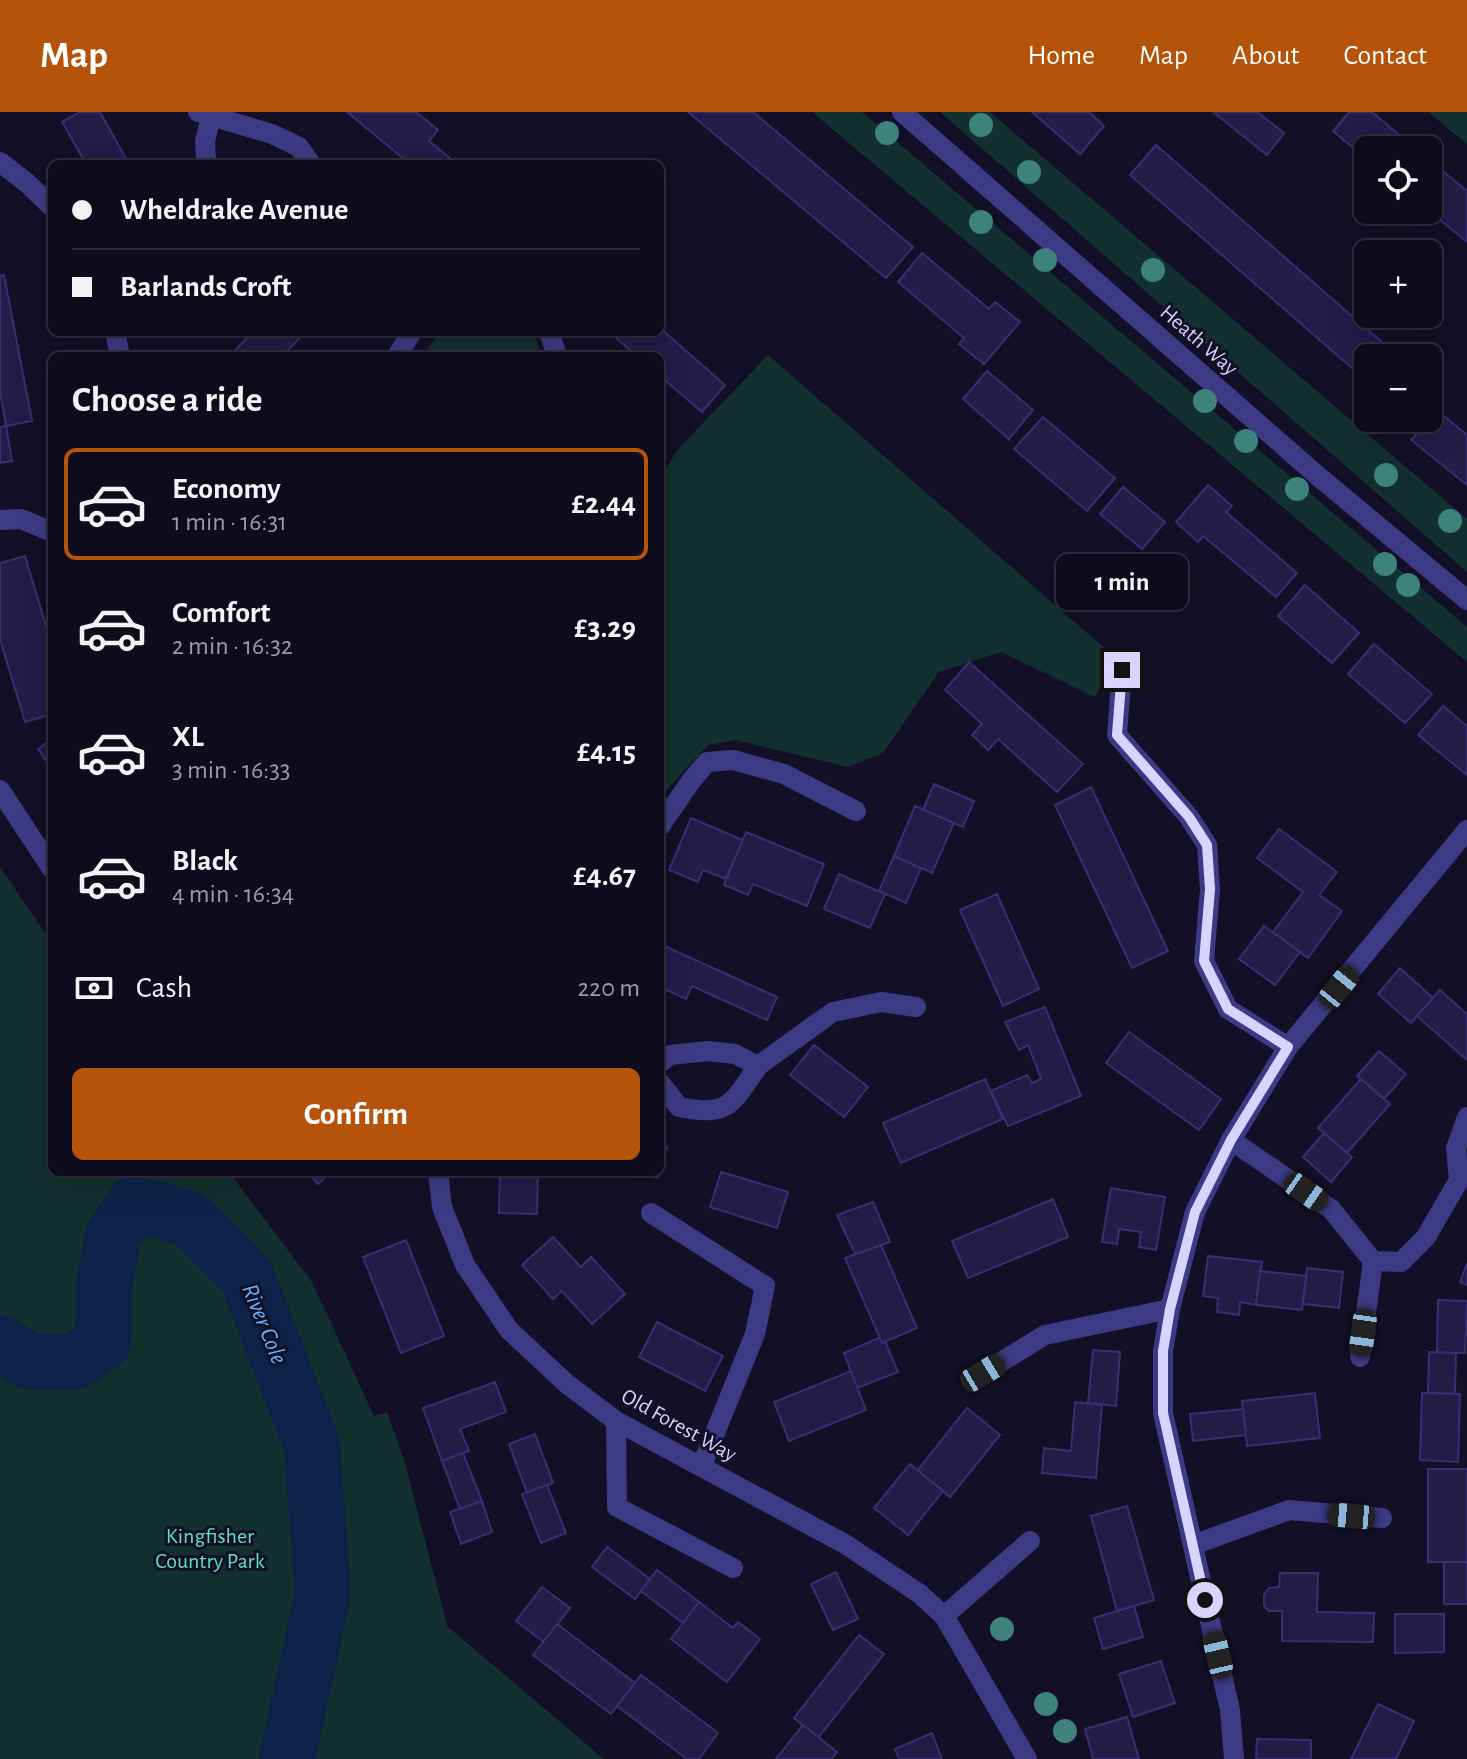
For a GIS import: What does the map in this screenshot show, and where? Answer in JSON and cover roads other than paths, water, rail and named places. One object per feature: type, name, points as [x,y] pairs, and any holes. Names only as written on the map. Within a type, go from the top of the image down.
[{"type":"street","name":"Heath Way","points":[[902,112],[1318,476],[1467,600]]},
{"type":"street","points":[[206,160],[204,114],[272,134],[299,147],[308,160]]},
{"type":"street","points":[[0,162],[48,203]]},
{"type":"street","points":[[0,520],[21,519],[48,530]]},
{"type":"street","points":[[1122,670],[1117,735],[1189,817],[1207,845],[1210,889],[1204,961],[1228,1009],[1288,1047]]},
{"type":"street","points":[[664,821],[707,762],[733,760],[784,774],[856,811]]},
{"type":"street","points":[[0,790],[48,863]]},
{"type":"street","points":[[1234,1759],[1230,1710],[1163,1413],[1163,1351],[1170,1309],[1195,1212],[1231,1140],[1288,1047],[1467,830]]},
{"type":"street","points":[[664,1088],[679,1107],[707,1113],[726,1107],[736,1099],[758,1066],[833,1012],[881,1002],[916,1007]]},
{"type":"street","points":[[664,1060],[670,1055],[708,1051],[735,1054],[758,1066]]},
{"type":"street","points":[[1373,1261],[1401,1262],[1426,1237],[1459,1180],[1456,1148],[1467,1117]]},
{"type":"street","points":[[1231,1140],[1331,1209],[1373,1261],[1360,1357]]},
{"type":"street","name":"Old Forest Way","points":[[438,1176],[442,1207],[465,1265],[509,1330],[567,1384],[616,1421],[845,1544],[920,1594],[944,1616],[1027,1759]]},
{"type":"street","points":[[651,1213],[765,1286],[755,1334],[702,1465]]},
{"type":"street","points":[[983,1373],[1045,1335],[1170,1309]]},
{"type":"street","points":[[616,1421],[617,1507],[733,1568]]},
{"type":"street","points":[[1193,1545],[1289,1510],[1382,1518]]},
{"type":"street","points":[[944,1616],[1030,1541]]},
{"type":"waterway","name":"River Cole","points":[[0,1343],[30,1362],[74,1362],[103,1343],[104,1287],[113,1235],[135,1204],[190,1219],[247,1277],[312,1445],[323,1594],[287,1759]]},
{"type":"park label","name":"Kingfisher Country Park","points":[[210,1548]]}]
